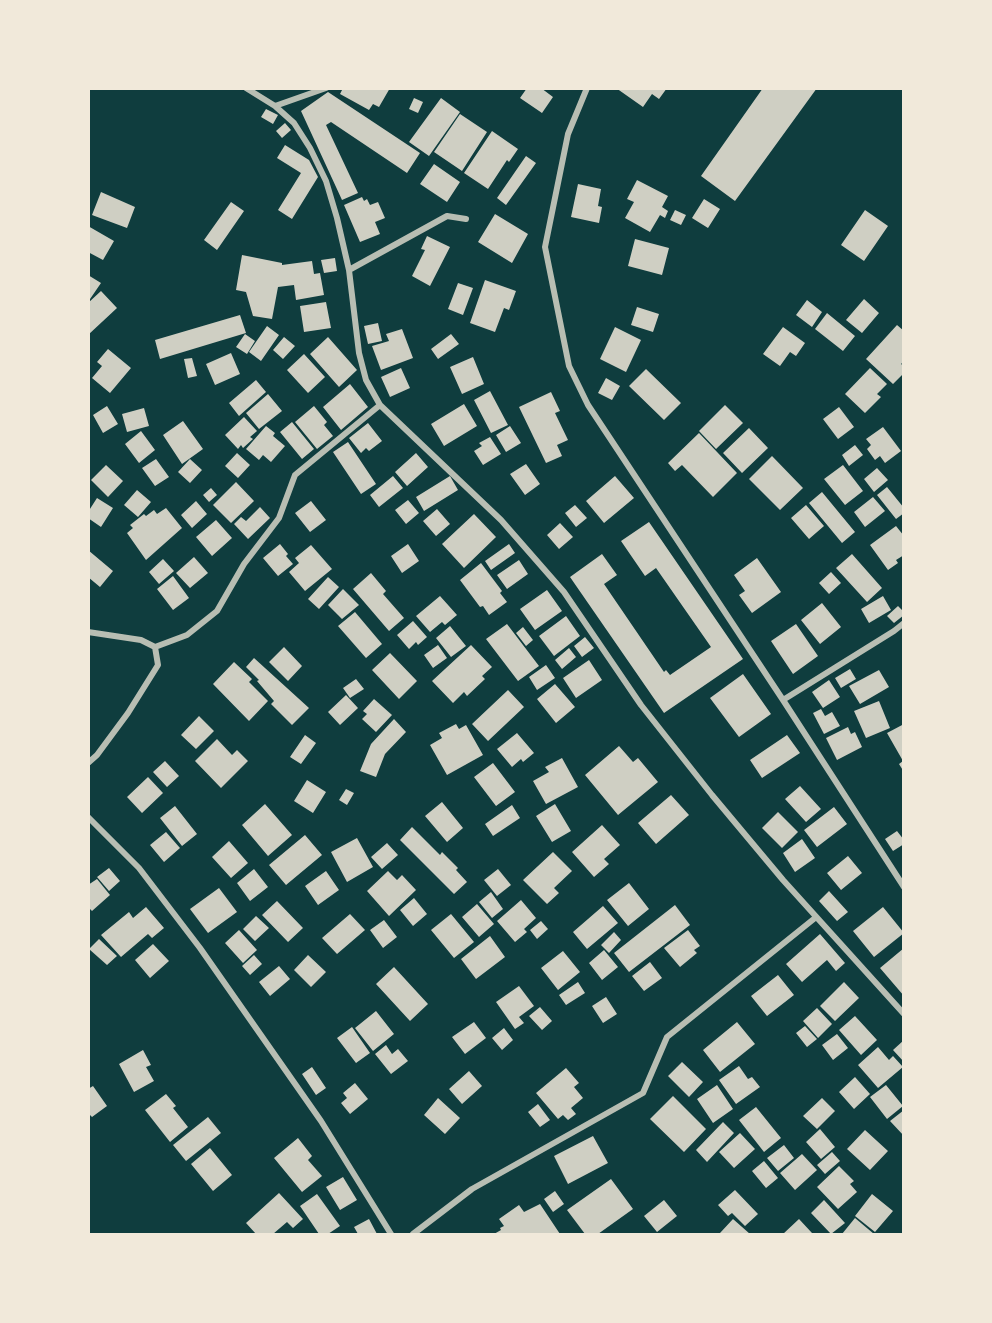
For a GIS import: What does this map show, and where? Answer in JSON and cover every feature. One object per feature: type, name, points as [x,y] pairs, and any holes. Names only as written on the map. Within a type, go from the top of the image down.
[{"type":"street","points":[[246,88],[275,106],[294,123],[310,147],[326,181],[349,270],[359,353],[366,380],[380,405],[501,520],[564,592],[641,705],[719,803],[815,918],[903,1014]]},
{"type":"street","points":[[275,106],[326,88]]},
{"type":"street","points":[[587,88],[568,134],[545,247],[569,366],[588,405],[783,700],[903,887]]},
{"type":"street","points":[[349,270],[447,216],[466,219]]},
{"type":"street","points":[[88,632],[141,640],[155,647],[187,635],[217,611],[244,564],[279,518],[296,475],[380,405]]},
{"type":"street","points":[[783,700],[894,631],[903,623]]},
{"type":"street","points":[[88,763],[97,755],[128,713],[158,665],[155,647]]},
{"type":"street","points":[[88,817],[139,868],[200,948],[321,1121],[391,1234]]},
{"type":"street","points":[[413,1234],[472,1190],[643,1093],[667,1037],[815,918]]},
{"type":"building","points":[[343,88],[390,88],[379,107],[373,104],[369,110],[340,94]]},
{"type":"building","points":[[527,88],[541,88],[553,97],[542,113],[520,98]]},
{"type":"building","points":[[616,88],[667,88],[659,99],[652,94],[643,107]]},
{"type":"building","points":[[763,88],[817,88],[735,201],[701,176]]},
{"type":"building","points":[[328,92],[420,153],[407,173],[331,122],[326,125],[358,193],[342,200],[301,111]]},
{"type":"building","points":[[414,98],[423,102],[418,113],[409,109]]},
{"type":"building","points":[[441,98],[460,112],[429,156],[409,142]]},
{"type":"building","points":[[266,109],[278,115],[273,124],[261,117]]},
{"type":"building","points":[[460,114],[487,132],[462,171],[434,152]]},
{"type":"building","points":[[285,123],[291,130],[282,138],[276,131]]},
{"type":"building","points":[[492,131],[518,149],[509,162],[507,160],[488,189],[464,173]]},
{"type":"building","points":[[285,145],[309,160],[318,177],[292,219],[278,210],[301,173],[277,158]]},
{"type":"building","points":[[526,156],[536,163],[506,205],[497,198]]},
{"type":"building","points":[[434,164],[460,182],[447,202],[420,184]]},
{"type":"building","points":[[637,180],[668,196],[662,207],[668,211],[665,218],[660,215],[650,232],[625,218],[634,202],[627,199]]},
{"type":"building","points":[[578,184],[601,189],[598,206],[602,207],[599,223],[571,217]]},
{"type":"building","points":[[101,192],[135,207],[127,228],[92,215]]},
{"type":"building","points":[[362,197],[364,201],[367,199],[370,205],[378,202],[385,218],[375,222],[380,234],[360,242],[344,205]]},
{"type":"building","points":[[704,199],[720,209],[708,228],[692,218]]},
{"type":"building","points":[[231,202],[244,211],[217,250],[204,240]]},
{"type":"building","points":[[675,210],[686,215],[681,225],[670,220]]},
{"type":"building","points":[[865,210],[888,226],[864,261],[841,245]]},
{"type":"building","points":[[495,214],[528,234],[512,263],[478,242]]},
{"type":"building","points":[[88,226],[114,241],[103,260],[88,252]]},
{"type":"building","points":[[427,236],[450,247],[430,286],[412,276],[425,250],[421,249]]},
{"type":"building","points":[[635,239],[669,248],[662,275],[628,266]]},
{"type":"building","points":[[242,255],[282,263],[282,265],[312,261],[314,274],[320,273],[324,295],[296,300],[294,285],[278,287],[272,319],[253,316],[246,292],[236,290]]},
{"type":"building","points":[[335,258],[337,271],[324,273],[321,260]]},
{"type":"building","points":[[88,275],[101,283],[88,302]]},
{"type":"building","points":[[485,280],[516,291],[509,310],[504,308],[495,332],[470,323]]},
{"type":"building","points":[[458,283],[473,288],[463,315],[448,309]]},
{"type":"building","points":[[101,291],[117,308],[88,335],[88,303]]},
{"type":"building","points":[[864,299],[879,313],[862,333],[846,320]]},
{"type":"building","points":[[807,300],[822,312],[812,327],[796,315]]},
{"type":"building","points":[[326,302],[331,328],[304,332],[300,306]]},
{"type":"building","points":[[637,307],[659,314],[653,332],[631,325]]},
{"type":"building","points":[[827,313],[855,336],[843,351],[815,329]]},
{"type":"building","points":[[240,315],[246,333],[160,359],[155,340]]},
{"type":"building","points":[[378,323],[382,341],[368,344],[364,326]]},
{"type":"building","points":[[897,325],[904,331],[904,361],[901,364],[904,366],[904,373],[893,384],[866,359]]},
{"type":"building","points":[[267,326],[279,335],[261,361],[249,352]]},
{"type":"building","points":[[615,327],[641,340],[626,372],[600,359]]},
{"type":"building","points":[[783,327],[805,343],[796,356],[790,352],[780,366],[763,354]]},
{"type":"building","points":[[402,329],[413,358],[381,370],[372,346],[389,341],[386,334]]},
{"type":"building","points":[[245,334],[255,341],[247,354],[236,347]]},
{"type":"building","points":[[451,334],[459,344],[438,359],[431,349]]},
{"type":"building","points":[[284,337],[295,346],[283,359],[273,350]]},
{"type":"building","points":[[328,337],[357,370],[339,387],[310,354]]},
{"type":"building","points":[[108,349],[131,368],[110,393],[92,378],[102,366],[97,362]]},
{"type":"building","points":[[231,353],[240,374],[215,385],[206,364]]},
{"type":"building","points":[[304,354],[325,377],[308,393],[287,370]]},
{"type":"building","points":[[473,357],[484,384],[462,394],[450,367]]},
{"type":"building","points":[[192,358],[197,376],[188,378],[184,359]]},
{"type":"building","points":[[401,368],[410,388],[390,397],[381,377]]},
{"type":"building","points":[[870,368],[887,384],[877,394],[881,397],[865,413],[845,394]]},
{"type":"building","points":[[646,369],[681,403],[664,420],[629,386]]},
{"type":"building","points":[[606,378],[620,386],[612,400],[598,393]]},
{"type":"building","points":[[256,380],[266,392],[239,416],[229,403]]},
{"type":"building","points":[[350,384],[368,407],[341,430],[323,407]]},
{"type":"building","points":[[490,391],[508,425],[491,433],[474,400]]},
{"type":"building","points":[[551,392],[560,411],[555,413],[568,440],[557,445],[562,456],[546,463],[519,407]]},
{"type":"building","points":[[268,394],[282,411],[259,429],[246,413]]},
{"type":"building","points":[[464,404],[477,426],[444,446],[431,424]]},
{"type":"building","points":[[725,405],[743,423],[716,449],[699,431]]},
{"type":"building","points":[[107,406],[118,424],[103,433],[93,415]]},
{"type":"building","points":[[314,406],[327,422],[324,425],[333,436],[317,449],[295,422]]},
{"type":"building","points":[[839,407],[854,427],[838,439],[823,419]]},
{"type":"building","points":[[144,408],[149,426],[127,432],[122,414]]},
{"type":"building","points":[[244,417],[257,431],[250,437],[253,439],[243,448],[241,445],[238,449],[225,435]]},
{"type":"building","points":[[183,421],[203,449],[182,464],[163,435]]},
{"type":"building","points":[[292,422],[314,449],[302,459],[280,432]]},
{"type":"building","points":[[368,423],[382,441],[369,451],[366,448],[361,453],[349,438]]},
{"type":"building","points":[[266,426],[275,433],[273,436],[285,446],[271,462],[263,455],[259,460],[246,449]]},
{"type":"building","points":[[510,426],[521,443],[506,452],[496,435]]},
{"type":"building","points":[[883,427],[901,451],[885,463],[880,456],[875,460],[867,449],[871,445],[866,439]]},
{"type":"building","points":[[749,428],[768,448],[742,473],[723,453]]},
{"type":"building","points":[[141,431],[155,450],[139,463],[125,444]]},
{"type":"building","points":[[699,433],[737,473],[713,497],[682,465],[675,471],[668,463]]},
{"type":"building","points":[[490,437],[501,454],[483,465],[474,451],[482,446],[479,443]]},
{"type":"building","points":[[348,442],[376,484],[361,494],[333,452]]},
{"type":"building","points":[[855,445],[863,455],[849,466],[842,455]]},
{"type":"building","points":[[237,453],[250,465],[238,478],[225,466]]},
{"type":"building","points":[[416,453],[428,467],[407,486],[395,472]]},
{"type":"building","points":[[772,456],[803,488],[780,510],[749,479]]},
{"type":"building","points":[[156,459],[169,477],[155,486],[142,468]]},
{"type":"building","points":[[190,459],[202,470],[190,483],[178,472]]},
{"type":"building","points":[[526,464],[540,484],[525,495],[510,474]]},
{"type":"building","points":[[106,465],[123,481],[108,497],[91,480]]},
{"type":"building","points":[[843,465],[863,491],[845,505],[824,479]]},
{"type":"building","points":[[877,468],[888,480],[874,492],[864,479]]},
{"type":"building","points":[[393,476],[403,488],[379,507],[370,495]]},
{"type":"building","points":[[450,476],[458,490],[424,511],[416,497]]},
{"type":"building","points":[[615,476],[634,498],[604,523],[586,501]]},
{"type":"building","points":[[236,482],[254,501],[231,523],[213,505]]},
{"type":"building","points":[[887,487],[904,508],[904,513],[896,519],[877,495]]},
{"type":"building","points":[[211,488],[217,495],[209,502],[203,495]]},
{"type":"building","points":[[137,490],[151,502],[138,517],[124,505]]},
{"type":"building","points":[[822,492],[855,532],[842,543],[809,503]]},
{"type":"building","points":[[873,497],[885,511],[865,527],[854,512]]},
{"type":"building","points":[[97,498],[113,508],[101,527],[88,518],[88,512]]},
{"type":"building","points":[[408,500],[419,513],[406,524],[395,510]]},
{"type":"building","points":[[196,501],[207,514],[192,528],[181,515]]},
{"type":"building","points":[[311,501],[326,520],[310,532],[295,513]]},
{"type":"building","points":[[575,505],[587,518],[576,527],[565,513]]},
{"type":"building","points":[[806,505],[824,526],[809,539],[791,518]]},
{"type":"building","points":[[260,507],[270,518],[248,539],[234,524],[241,517],[246,521]]},
{"type":"building","points":[[166,508],[182,528],[146,560],[127,533],[133,528],[130,525],[144,514],[146,516],[154,510],[157,514]]},
{"type":"building","points":[[437,509],[450,524],[436,536],[423,521]]},
{"type":"building","points":[[474,514],[496,537],[464,568],[442,544]]},
{"type":"building","points":[[216,520],[232,538],[212,556],[196,537]]},
{"type":"building","points":[[649,522],[743,659],[664,713],[570,577],[602,554],[617,575],[604,584],[664,672],[666,670],[670,675],[711,647],[656,568],[645,576],[621,541]]},
{"type":"building","points":[[560,523],[573,537],[559,549],[547,535]]},
{"type":"building","points":[[896,526],[904,536],[904,555],[896,560],[898,563],[888,570],[870,545]]},
{"type":"building","points":[[280,544],[293,564],[278,576],[263,558]]},
{"type":"building","points":[[408,544],[419,561],[402,573],[391,556]]},
{"type":"building","points":[[509,544],[515,553],[491,570],[485,561]]},
{"type":"building","points":[[311,545],[332,569],[305,591],[289,572],[299,563],[295,558]]},
{"type":"building","points":[[88,550],[113,571],[100,587],[88,577]]},
{"type":"building","points":[[852,554],[882,588],[867,602],[836,568]]},
{"type":"building","points":[[194,557],[208,573],[190,588],[176,573]]},
{"type":"building","points":[[757,558],[781,592],[752,613],[739,595],[745,591],[734,575]]},
{"type":"building","points":[[163,559],[174,571],[159,584],[149,572]]},
{"type":"building","points":[[519,560],[528,574],[507,589],[497,575]]},
{"type":"building","points":[[481,563],[502,591],[500,593],[507,602],[489,615],[483,606],[480,607],[460,580]]},
{"type":"building","points":[[831,572],[841,583],[829,594],[819,583]]},
{"type":"building","points":[[371,573],[386,591],[383,594],[404,618],[389,631],[353,589]]},
{"type":"building","points":[[173,576],[189,598],[173,610],[157,589]]},
{"type":"building","points":[[328,577],[339,587],[319,609],[308,599]]},
{"type":"building","points":[[343,589],[359,605],[342,619],[328,605]]},
{"type":"building","points":[[547,590],[562,611],[535,630],[520,609]]},
{"type":"building","points":[[440,596],[457,615],[445,625],[442,622],[430,632],[416,616]]},
{"type":"building","points":[[883,596],[891,610],[869,623],[861,609]]},
{"type":"building","points":[[822,603],[841,627],[820,644],[801,620]]},
{"type":"building","points":[[898,606],[904,615],[894,623],[887,616]]},
{"type":"building","points":[[355,612],[382,644],[366,658],[338,626]]},
{"type":"building","points":[[566,616],[580,636],[554,656],[539,636]]},
{"type":"building","points":[[413,621],[427,637],[418,645],[416,642],[409,649],[397,635]]},
{"type":"building","points":[[507,624],[539,666],[518,681],[486,639]]},
{"type":"building","points":[[796,624],[818,656],[793,674],[771,641]]},
{"type":"building","points":[[450,626],[466,646],[451,657],[436,638]]},
{"type":"building","points":[[523,627],[533,640],[526,646],[516,633]]},
{"type":"building","points":[[585,637],[594,648],[582,657],[574,646]]},
{"type":"building","points":[[438,645],[447,658],[433,668],[424,655]]},
{"type":"building","points":[[471,645],[492,667],[482,676],[485,679],[467,696],[464,692],[453,703],[432,681]]},
{"type":"building","points":[[284,647],[302,666],[288,681],[269,662]]},
{"type":"building","points":[[569,648],[576,657],[562,669],[555,660]]},
{"type":"building","points":[[390,653],[417,681],[399,699],[372,670]]},
{"type":"building","points":[[254,658],[309,708],[292,725],[271,704],[274,701],[246,667]]},
{"type":"building","points":[[589,660],[602,680],[576,698],[563,678]]},
{"type":"building","points":[[234,662],[252,679],[249,682],[268,701],[249,721],[213,684]]},
{"type":"building","points":[[546,665],[555,678],[537,690],[529,677]]},
{"type":"building","points":[[850,669],[856,679],[841,688],[835,678]]},
{"type":"building","points":[[879,670],[889,687],[860,704],[849,686]]},
{"type":"building","points":[[743,674],[771,714],[739,737],[710,698]]},
{"type":"building","points":[[356,679],[364,689],[350,698],[343,688]]},
{"type":"building","points":[[829,680],[840,697],[823,708],[812,692]]},
{"type":"building","points":[[555,684],[575,707],[556,723],[537,699]]},
{"type":"building","points":[[508,690],[524,707],[488,741],[472,724]]},
{"type":"building","points":[[346,695],[358,708],[340,725],[328,712]]},
{"type":"building","points":[[374,699],[392,715],[376,732],[362,719],[367,714],[363,711]]},
{"type":"building","points":[[879,701],[890,728],[866,738],[854,711]]},
{"type":"building","points":[[821,709],[825,716],[832,712],[840,726],[824,734],[813,713]]},
{"type":"building","points":[[199,716],[214,731],[196,749],[181,735]]},
{"type":"building","points":[[394,719],[406,732],[385,754],[376,777],[360,771],[371,744]]},
{"type":"building","points":[[456,724],[459,729],[466,725],[483,755],[447,775],[430,745],[442,738],[439,733]]},
{"type":"building","points":[[904,724],[904,772],[899,764],[903,761],[887,733]]},
{"type":"building","points":[[848,727],[851,734],[855,732],[862,747],[837,760],[826,738]]},
{"type":"building","points":[[517,733],[534,753],[523,762],[521,759],[512,767],[497,749]]},
{"type":"building","points":[[305,735],[316,743],[301,764],[290,757]]},
{"type":"building","points":[[787,735],[800,753],[762,778],[750,760]]},
{"type":"building","points":[[217,739],[232,755],[237,750],[248,761],[221,788],[195,761]]},
{"type":"building","points":[[619,746],[633,762],[638,758],[658,782],[618,815],[585,775]]},
{"type":"building","points":[[562,758],[578,787],[546,804],[533,781],[549,772],[545,767]]},
{"type":"building","points":[[165,761],[179,776],[167,787],[153,772]]},
{"type":"building","points":[[493,763],[515,792],[496,806],[474,777]]},
{"type":"building","points":[[148,777],[163,793],[142,813],[127,797]]},
{"type":"building","points":[[307,780],[326,792],[313,813],[294,801]]},
{"type":"building","points":[[800,786],[821,809],[806,822],[785,799]]},
{"type":"building","points":[[346,789],[354,793],[347,805],[339,800]]},
{"type":"building","points":[[671,795],[689,815],[656,844],[638,823]]},
{"type":"building","points":[[442,802],[463,828],[447,842],[425,816]]},
{"type":"building","points":[[265,804],[292,835],[268,856],[242,825]]},
{"type":"building","points":[[555,804],[571,831],[552,842],[536,816]]},
{"type":"building","points":[[512,805],[520,818],[493,836],[485,824]]},
{"type":"building","points":[[175,806],[197,834],[182,846],[160,818]]},
{"type":"building","points":[[834,807],[847,824],[817,847],[804,830]]},
{"type":"building","points":[[778,812],[798,832],[782,848],[762,828]]},
{"type":"building","points":[[602,825],[620,845],[604,859],[609,864],[594,877],[572,852]]},
{"type":"building","points":[[412,827],[440,855],[442,852],[458,868],[456,870],[467,882],[454,894],[400,840]]},
{"type":"building","points":[[897,831],[904,840],[904,844],[893,851],[885,839]]},
{"type":"building","points":[[166,832],[180,848],[164,862],[150,845]]},
{"type":"building","points":[[305,835],[322,855],[286,885],[269,865]]},
{"type":"building","points":[[357,838],[373,867],[347,882],[331,852]]},
{"type":"building","points":[[802,839],[815,858],[795,872],[783,853]]},
{"type":"building","points":[[229,841],[248,863],[231,878],[212,857]]},
{"type":"building","points":[[387,843],[398,855],[382,869],[371,857]]},
{"type":"building","points":[[553,852],[572,871],[554,888],[559,893],[547,904],[523,880]]},
{"type":"building","points":[[848,856],[862,873],[841,890],[827,873]]},
{"type":"building","points":[[109,868],[120,881],[109,891],[97,877]]},
{"type":"building","points":[[254,869],[268,887],[250,901],[237,883]]},
{"type":"building","points":[[498,869],[511,885],[497,896],[484,880]]},
{"type":"building","points":[[326,871],[339,890],[318,905],[305,886]]},
{"type":"building","points":[[388,871],[397,880],[402,875],[416,890],[389,916],[367,891]]},
{"type":"building","points":[[97,879],[110,895],[92,911],[88,907],[88,885]]},
{"type":"building","points":[[629,883],[649,909],[628,926],[607,900]]},
{"type":"building","points":[[219,888],[237,912],[208,933],[190,909]]},
{"type":"building","points":[[829,891],[848,912],[837,921],[819,901]]},
{"type":"building","points":[[491,892],[503,909],[492,918],[479,902]]},
{"type":"building","points":[[414,898],[427,914],[413,926],[400,910]]},
{"type":"building","points":[[521,900],[536,918],[524,929],[527,932],[515,942],[497,921]]},
{"type":"building","points":[[277,901],[303,928],[288,942],[262,915]]},
{"type":"building","points":[[477,904],[494,924],[479,937],[462,917]]},
{"type":"building","points":[[675,905],[690,925],[629,972],[614,953]]},
{"type":"building","points":[[603,906],[618,923],[587,949],[573,932]]},
{"type":"building","points":[[146,907],[164,928],[152,938],[148,934],[121,957],[101,935],[129,912],[133,918]]},
{"type":"building","points":[[883,907],[904,933],[874,957],[853,931]]},
{"type":"building","points":[[350,914],[365,930],[337,954],[322,938]]},
{"type":"building","points":[[451,914],[474,942],[454,958],[431,930]]},
{"type":"building","points":[[256,916],[269,928],[255,941],[243,929]]},
{"type":"building","points":[[384,920],[397,937],[383,948],[370,930]]},
{"type":"building","points":[[541,921],[548,929],[537,939],[530,930]]},
{"type":"building","points":[[239,930],[257,950],[243,963],[225,943]]},
{"type":"building","points":[[688,930],[700,946],[694,950],[697,953],[680,967],[664,948]]},
{"type":"building","points":[[614,932],[621,940],[609,953],[601,945]]},
{"type":"building","points":[[820,934],[845,963],[836,971],[827,960],[802,982],[786,964]]},
{"type":"building","points":[[490,936],[505,957],[476,979],[461,959]]},
{"type":"building","points":[[99,939],[117,956],[107,965],[89,949]]},
{"type":"building","points":[[153,944],[169,961],[150,978],[135,960]]},
{"type":"building","points":[[904,948],[904,996],[880,968]]},
{"type":"building","points":[[604,950],[618,967],[602,980],[589,963]]},
{"type":"building","points":[[563,951],[580,972],[558,990],[541,968]]},
{"type":"building","points":[[254,955],[262,964],[250,975],[242,966]]},
{"type":"building","points":[[308,955],[326,972],[311,987],[294,970]]},
{"type":"building","points":[[650,962],[662,978],[644,991],[632,976]]},
{"type":"building","points":[[279,966],[290,979],[270,996],[259,982]]},
{"type":"building","points":[[394,967],[428,1004],[410,1021],[376,984]]},
{"type":"building","points":[[778,975],[794,995],[767,1016],[751,996]]},
{"type":"building","points":[[578,982],[585,993],[566,1005],[559,995]]},
{"type":"building","points":[[844,982],[859,998],[835,1021],[820,1006]]},
{"type":"building","points":[[519,986],[534,1006],[519,1017],[524,1023],[515,1029],[496,1002]]},
{"type":"building","points":[[606,997],[617,1014],[603,1023],[592,1006]]},
{"type":"building","points":[[540,1007],[552,1021],[542,1030],[529,1016]]},
{"type":"building","points":[[817,1008],[832,1024],[818,1038],[803,1021]]},
{"type":"building","points":[[376,1011],[394,1034],[373,1051],[355,1028]]},
{"type":"building","points":[[855,1016],[877,1040],[861,1055],[839,1030]]},
{"type":"building","points":[[474,1022],[486,1038],[465,1054],[452,1037]]},
{"type":"building","points":[[737,1022],[755,1044],[720,1072],[703,1050]]},
{"type":"building","points":[[805,1026],[817,1039],[807,1047],[796,1033]]},
{"type":"building","points":[[352,1027],[370,1053],[356,1063],[337,1038]]},
{"type":"building","points":[[504,1028],[513,1040],[502,1050],[492,1038]]},
{"type":"building","points":[[837,1034],[848,1048],[833,1060],[822,1045]]},
{"type":"building","points":[[904,1040],[904,1062],[893,1050]]},
{"type":"building","points":[[386,1045],[392,1054],[398,1049],[408,1061],[391,1074],[375,1054]]},
{"type":"building","points":[[878,1047],[889,1060],[893,1056],[903,1067],[878,1088],[858,1065]]},
{"type":"building","points":[[143,1050],[151,1065],[146,1067],[154,1081],[134,1092],[119,1064]]},
{"type":"building","points":[[682,1062],[703,1082],[689,1097],[668,1076]]},
{"type":"building","points":[[739,1066],[748,1079],[752,1077],[760,1087],[736,1104],[719,1080]]},
{"type":"building","points":[[312,1067],[326,1088],[316,1095],[302,1074]]},
{"type":"building","points":[[566,1068],[579,1083],[574,1087],[583,1098],[571,1108],[576,1114],[568,1120],[563,1115],[558,1119],[536,1093]]},
{"type":"building","points":[[469,1071],[482,1086],[462,1104],[449,1089]]},
{"type":"building","points":[[855,1077],[870,1094],[854,1109],[839,1092]]},
{"type":"building","points":[[355,1083],[368,1099],[350,1114],[341,1103],[347,1098],[343,1093]]},
{"type":"building","points":[[717,1085],[733,1109],[713,1123],[697,1099]]},
{"type":"building","points":[[886,1085],[903,1106],[887,1119],[870,1097]]},
{"type":"building","points":[[93,1086],[107,1106],[92,1117],[88,1113],[88,1089]]},
{"type":"building","points":[[166,1094],[176,1106],[173,1108],[188,1127],[170,1142],[145,1110]]},
{"type":"building","points":[[673,1096],[706,1129],[684,1152],[650,1119]]},
{"type":"building","points":[[438,1098],[460,1118],[445,1134],[424,1115]]},
{"type":"building","points":[[822,1098],[835,1111],[817,1129],[803,1116]]},
{"type":"building","points":[[538,1104],[550,1120],[540,1127],[528,1112]]},
{"type":"building","points":[[756,1107],[781,1138],[764,1152],[739,1120]]},
{"type":"building","points":[[904,1110],[904,1136],[890,1121]]},
{"type":"building","points":[[208,1117],[221,1133],[186,1161],[173,1145]]},
{"type":"building","points":[[723,1122],[734,1133],[707,1162],[696,1150]]},
{"type":"building","points":[[820,1129],[835,1147],[821,1159],[806,1142]]},
{"type":"building","points":[[865,1130],[888,1151],[870,1170],[847,1149]]},
{"type":"building","points":[[740,1133],[755,1149],[734,1168],[719,1152]]},
{"type":"building","points":[[593,1136],[608,1163],[568,1184],[554,1156]]},
{"type":"building","points":[[298,1138],[312,1156],[308,1160],[322,1176],[302,1192],[274,1158]]},
{"type":"building","points":[[784,1145],[794,1158],[778,1171],[767,1158]]},
{"type":"building","points":[[210,1148],[232,1175],[213,1191],[191,1164]]},
{"type":"building","points":[[832,1152],[840,1161],[825,1174],[817,1165]]},
{"type":"building","points":[[802,1154],[817,1170],[795,1190],[780,1173]]},
{"type":"building","points":[[764,1161],[778,1178],[766,1188],[752,1171]]},
{"type":"building","points":[[839,1166],[854,1181],[850,1184],[857,1192],[838,1209],[817,1187]]},
{"type":"building","points":[[343,1177],[357,1200],[340,1210],[326,1187]]},
{"type":"building","points":[[611,1179],[633,1209],[598,1234],[585,1234],[567,1210]]},
{"type":"building","points":[[735,1190],[758,1214],[745,1226],[732,1213],[728,1216],[718,1205]]},
{"type":"building","points":[[555,1191],[564,1204],[553,1212],[544,1199]]},
{"type":"building","points":[[279,1193],[303,1219],[293,1228],[287,1222],[273,1234],[256,1234],[246,1223]]},
{"type":"building","points":[[317,1194],[340,1226],[328,1234],[319,1234],[300,1206]]},
{"type":"building","points":[[872,1194],[893,1211],[875,1232],[855,1216]]},
{"type":"building","points":[[664,1200],[677,1216],[657,1232],[644,1216]]},
{"type":"building","points":[[824,1200],[845,1223],[831,1234],[811,1213]]},
{"type":"building","points":[[540,1204],[560,1234],[494,1234],[504,1226],[499,1219],[519,1205],[524,1212]]},
{"type":"building","points":[[855,1218],[874,1234],[842,1234]]},
{"type":"building","points":[[369,1219],[377,1234],[358,1234],[354,1227]]},
{"type":"building","points":[[733,1219],[750,1234],[721,1234]]},
{"type":"building","points":[[799,1219],[812,1233],[783,1234]]}]
